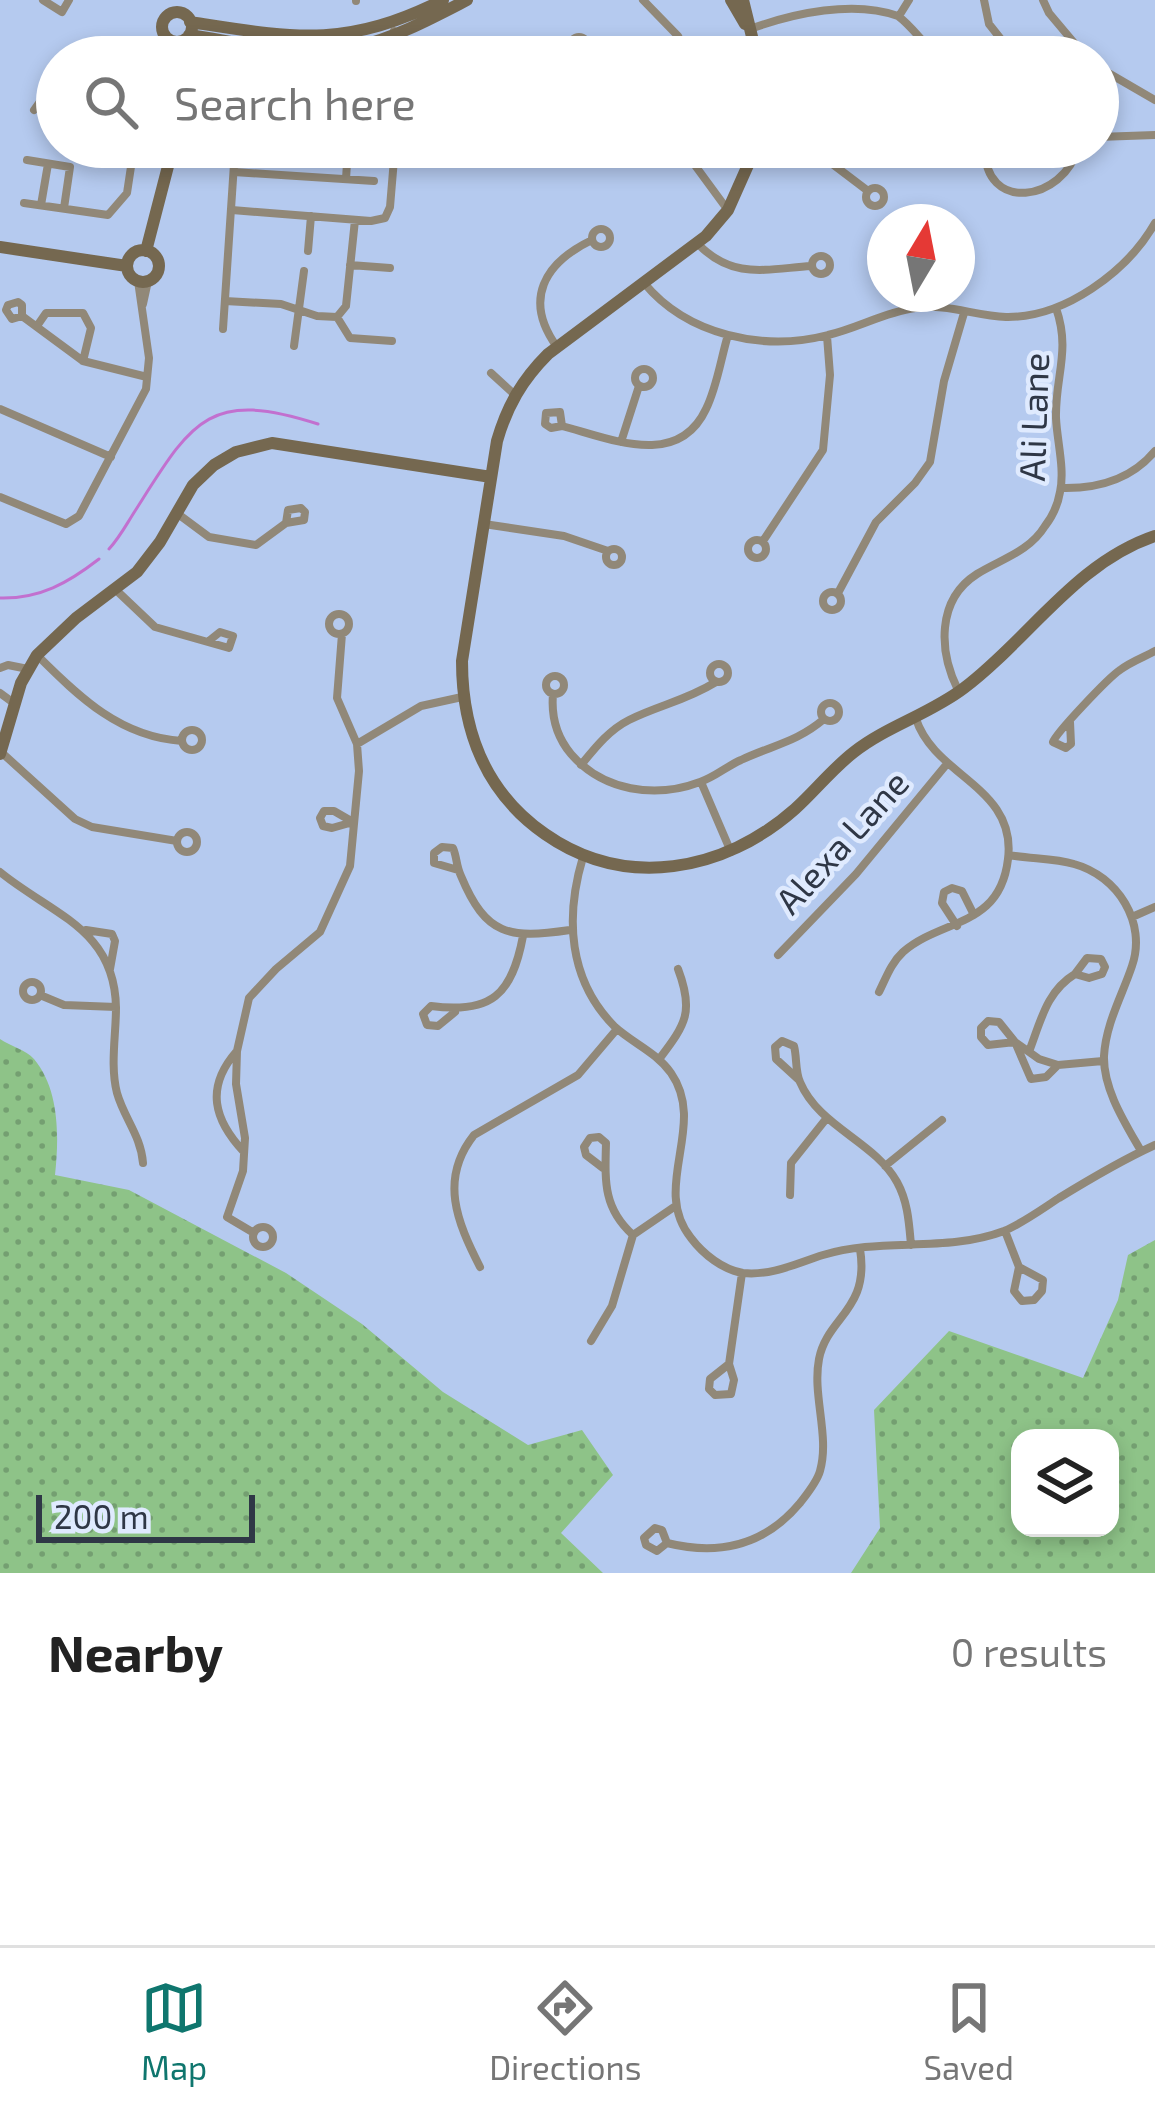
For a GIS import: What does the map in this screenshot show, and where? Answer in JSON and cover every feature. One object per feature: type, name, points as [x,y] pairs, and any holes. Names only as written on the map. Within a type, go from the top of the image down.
[{"type":"street","points":[[43,0],[62,12],[69,0]]},
{"type":"street","points":[[171,0],[180,24],[232,36]]},
{"type":"street","points":[[393,29],[442,0]]},
{"type":"street","points":[[378,36],[467,0]]},
{"type":"street","points":[[643,0],[678,36]]},
{"type":"street","points":[[731,0],[749,30]]},
{"type":"street","points":[[743,0],[751,36]]},
{"type":"street","points":[[899,16],[909,0]]},
{"type":"street","points":[[984,0],[989,24],[998,36]]},
{"type":"street","points":[[1043,0],[1069,36]]},
{"type":"street","points":[[749,30],[843,1],[881,7],[899,16],[918,36]]},
{"type":"street","points":[[393,29],[395,36]]},
{"type":"street","points":[[1119,79],[1155,100]]},
{"type":"street","points":[[1119,136],[1155,135]]},
{"type":"street","points":[[27,160],[36,162]]},
{"type":"street","points":[[41,205],[47,168]]},
{"type":"street","points":[[64,208],[70,168]]},
{"type":"street","points":[[24,202],[108,215],[127,193],[130,168]]},
{"type":"street","points":[[146,251],[168,168]]},
{"type":"street","points":[[224,328],[234,168]]},
{"type":"street","points":[[346,179],[347,168]]},
{"type":"street","points":[[232,210],[385,218],[392,168]]},
{"type":"street","points":[[697,168],[728,210]]},
{"type":"street","points":[[747,168],[728,210],[698,244],[557,347],[526,377],[501,426],[462,662],[462,697],[475,747],[496,788],[528,822],[583,857],[628,867],[667,870],[731,852],[794,810],[852,753],[959,692],[1106,559],[1155,536]]},
{"type":"street","points":[[839,168],[868,191]]},
{"type":"street","points":[[988,168],[995,183],[1027,194],[1058,182],[1070,168]]},
{"type":"street","points":[[234,172],[374,181]]},
{"type":"street","points":[[308,251],[311,216]]},
{"type":"street","points":[[338,317],[346,305],[355,220]]},
{"type":"street","points":[[644,283],[662,305],[677,314],[728,335],[760,340],[827,336],[912,308],[1024,316],[1076,298],[1142,246],[1155,223]]},
{"type":"street","points":[[557,347],[542,319],[544,283],[560,259],[592,240]]},
{"type":"street","points":[[698,244],[721,263],[757,273],[812,266]]},
{"type":"street","points":[[0,247],[127,266]]},
{"type":"street","points":[[143,281],[130,275],[127,266],[133,254],[146,251]]},
{"type":"street","points":[[143,281],[157,273],[158,263],[146,251]]},
{"type":"street","points":[[350,265],[390,268]]},
{"type":"street","points":[[294,346],[304,271]]},
{"type":"street","points":[[0,497],[66,524],[79,516],[139,406],[147,377],[143,281]]},
{"type":"street","points":[[225,302],[262,302],[338,317],[350,338],[392,341]]},
{"type":"street","name":"Ali Lane","points":[[959,692],[944,651],[943,632],[952,603],[967,581],[1036,538],[1061,488],[1056,405],[1065,342],[1056,308]]},
{"type":"street","points":[[37,326],[46,313],[83,313],[91,328],[83,361]]},
{"type":"street","points":[[838,593],[876,522],[930,461],[944,381],[964,313]]},
{"type":"street","points":[[22,316],[83,361],[147,377]]},
{"type":"street","points":[[562,425],[650,447],[680,441],[708,407],[728,335]]},
{"type":"street","points":[[763,541],[823,450],[830,375],[827,336]]},
{"type":"street","points":[[491,373],[515,395]]},
{"type":"street","points":[[621,442],[639,386]]},
{"type":"street","points":[[0,409],[111,457]]},
{"type":"street","points":[[177,841],[109,833],[75,819],[0,753],[15,704],[38,656],[76,618],[137,572],[194,485],[236,452],[272,443],[491,477]]},
{"type":"street","points":[[1061,488],[1105,484],[1124,476],[1155,451]]},
{"type":"street","points":[[178,514],[209,537],[256,545],[286,524]]},
{"type":"street","points":[[484,524],[564,536],[608,551]]},
{"type":"street","points":[[116,590],[155,627],[181,637],[210,640]]},
{"type":"street","points":[[254,1234],[226,1217],[235,1200],[244,1152],[237,1051],[249,998],[320,932],[350,866],[357,743],[337,698],[342,634]]},
{"type":"street","points":[[1070,722],[1118,671],[1155,651]]},
{"type":"street","points":[[38,656],[109,719],[132,732],[182,741]]},
{"type":"street","points":[[0,668],[15,665],[29,670]]},
{"type":"street","points":[[581,765],[629,720],[680,703],[716,682]]},
{"type":"street","points":[[0,693],[15,704]]},
{"type":"street","points":[[553,694],[553,723],[562,743],[601,779],[631,789],[663,790],[701,782],[737,761],[802,737],[824,719]]},
{"type":"street","points":[[357,743],[421,706],[462,697]]},
{"type":"street","points":[[879,992],[905,950],[957,926],[996,894],[1009,855],[1005,826],[994,802],[978,785],[946,765],[926,741],[916,719]]},
{"type":"street","name":"Alexa Lane","points":[[778,955],[856,874],[946,765]]},
{"type":"street","points":[[701,782],[731,852]]},
{"type":"street","points":[[1009,855],[1074,864],[1097,874],[1122,896],[1132,917],[1135,959],[1109,1024],[1103,1061],[1120,1117],[1141,1151]]},
{"type":"street","points":[[583,857],[572,894],[570,930],[591,998],[617,1029],[660,1058],[676,1082],[686,1113],[674,1178],[674,1207],[689,1237],[714,1261],[742,1273],[784,1270],[826,1253],[971,1239],[1005,1231],[1155,1144]]},
{"type":"street","points":[[458,870],[479,913],[496,929],[523,936],[570,930]]},
{"type":"street","points":[[0,872],[86,931],[112,934],[110,970]]},
{"type":"street","points":[[957,926],[942,903],[944,892],[962,891],[974,915]]},
{"type":"street","points":[[1132,917],[1155,907]]},
{"type":"street","points":[[86,931],[110,970],[116,1007],[117,1091],[142,1144],[143,1163]]},
{"type":"street","points":[[454,1012],[496,995],[514,979],[523,936]]},
{"type":"street","points":[[660,1058],[680,1033],[688,1012],[678,969]]},
{"type":"street","points":[[1030,1049],[1050,997],[1076,974]]},
{"type":"street","points":[[40,995],[64,1005],[116,1007]]},
{"type":"street","points":[[1058,1065],[1046,1077],[1031,1079],[1015,1042],[999,1022],[988,1021],[981,1028],[988,1045],[1015,1042],[1039,1059],[1058,1065],[1103,1061]]},
{"type":"street","points":[[480,1267],[453,1204],[453,1179],[462,1151],[474,1136],[578,1075],[617,1029]]},
{"type":"street","points":[[799,1080],[796,1049],[782,1041],[776,1047],[776,1059],[799,1080],[827,1119],[885,1166],[904,1200],[911,1245]]},
{"type":"street","points":[[237,1051],[218,1076],[218,1106],[221,1124],[244,1152]]},
{"type":"street","points":[[790,1195],[791,1162],[827,1119]]},
{"type":"street","points":[[885,1166],[942,1120]]},
{"type":"street","points":[[603,1168],[616,1220],[633,1235]]},
{"type":"street","points":[[591,1341],[611,1306],[633,1235],[674,1207]]},
{"type":"street","points":[[1005,1231],[1019,1267],[1014,1291],[1022,1301],[1034,1300],[1042,1291],[1042,1280],[1019,1267]]},
{"type":"street","points":[[667,1544],[711,1551],[741,1546],[788,1518],[806,1496],[820,1472],[819,1358],[827,1338],[853,1305],[862,1264],[860,1249]]},
{"type":"street","points":[[729,1364],[742,1273]]},
{"type":"green space","points":[[0,1039],[31,1056],[49,1085],[57,1130],[55,1175],[129,1190],[286,1273],[362,1324],[443,1392],[528,1445],[582,1430],[613,1475],[561,1533],[603,1573],[0,1573]]},
{"type":"green space","points":[[1155,1240],[1155,1573],[851,1573],[880,1528],[874,1410],[949,1331],[1083,1378],[1118,1300],[1128,1255]]},
{"type":"waterway","points":[[109,549],[172,455],[206,421],[250,410],[318,424]]},
{"type":"waterway","points":[[0,598],[53,588],[99,559]]}]
